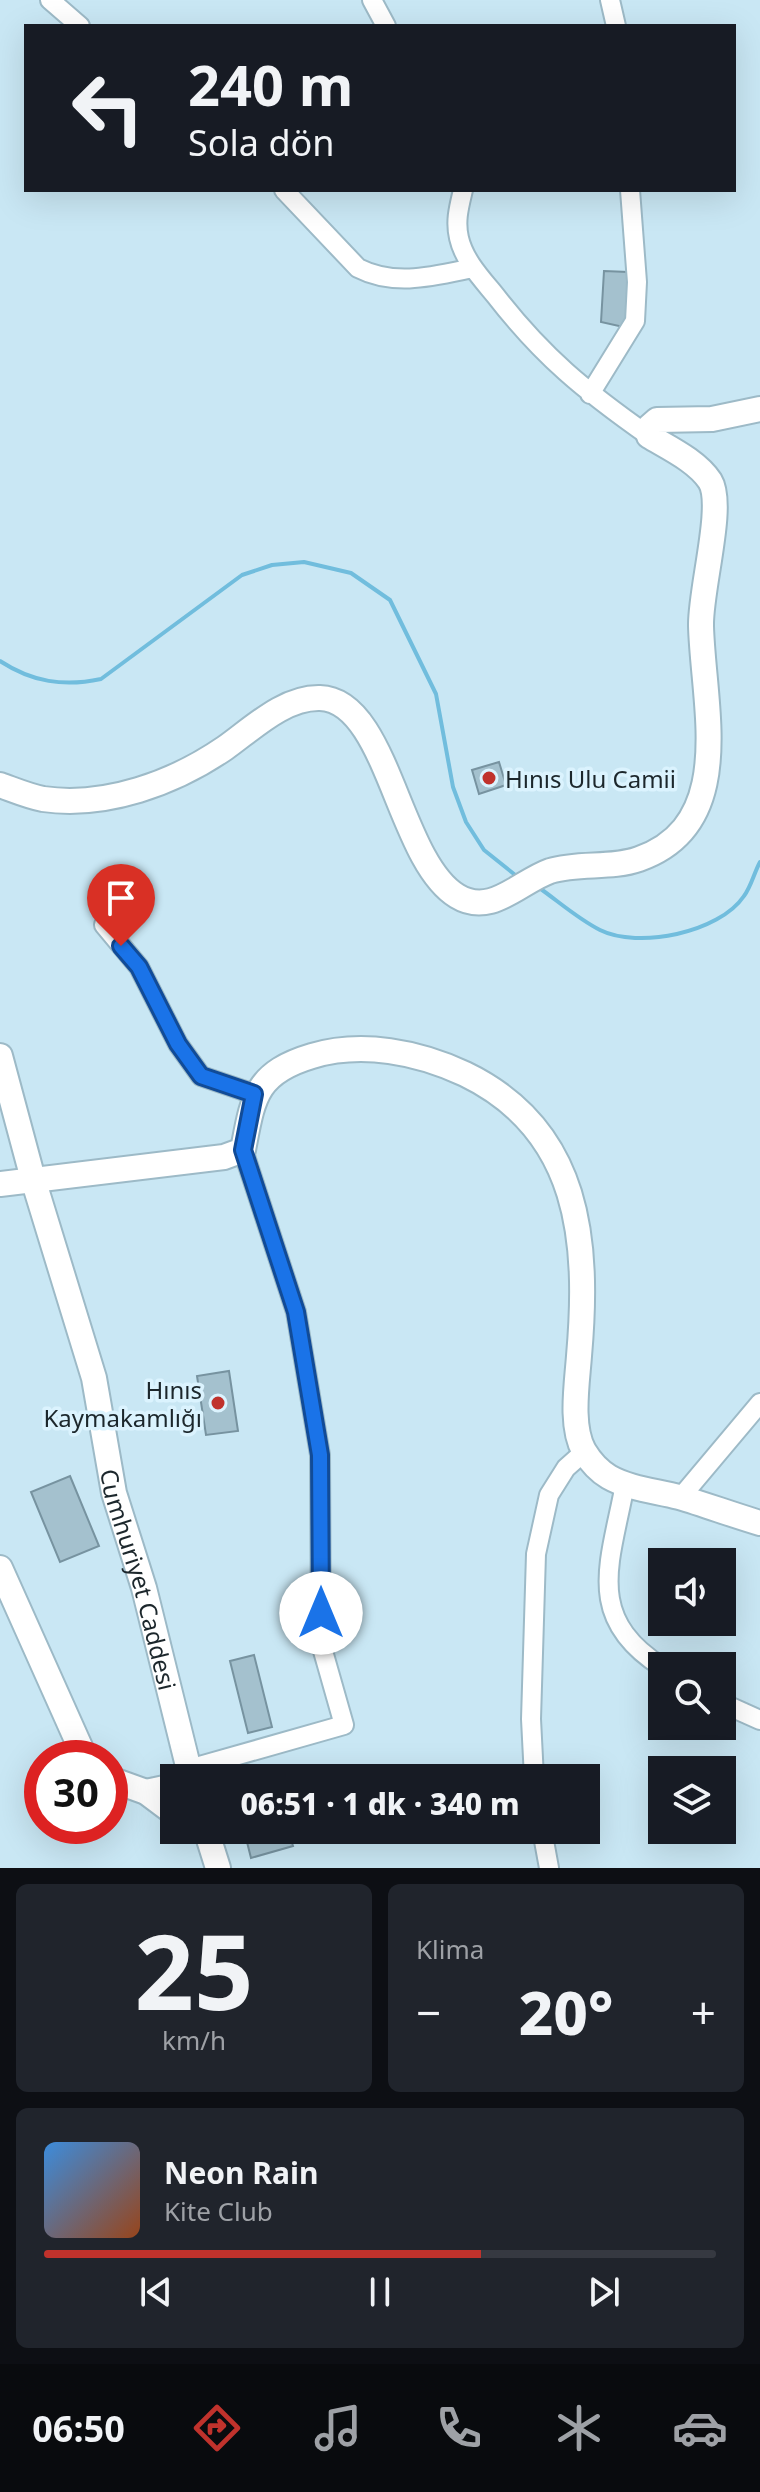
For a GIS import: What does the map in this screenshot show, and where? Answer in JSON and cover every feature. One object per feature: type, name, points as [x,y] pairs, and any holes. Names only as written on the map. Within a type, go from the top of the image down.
[{"type":"street","points":[[50,0],[78,24]]},
{"type":"street","points":[[372,0],[385,24]]},
{"type":"street","points":[[610,0],[616,24]]},
{"type":"street","points":[[286,192],[358,268],[368,273],[405,279],[473,268]]},
{"type":"street","points":[[0,785],[40,798],[60,800],[134,792],[221,750],[299,700],[328,699],[342,703],[368,732],[418,844],[446,887],[458,897],[472,902],[499,900],[529,880],[566,867],[616,864],[654,853],[675,839],[691,820],[709,771],[701,616],[717,498],[710,481],[693,463],[590,394],[532,342],[473,268],[459,242],[456,221],[463,192]]},
{"type":"street","points":[[590,394],[635,321],[637,282],[630,192]]},
{"type":"street","points":[[649,436],[649,427],[657,420],[712,419],[760,409]]},
{"type":"street","points":[[104,925],[139,967],[178,1044],[201,1076],[254,1094]]},
{"type":"street","points":[[227,1764],[344,1725],[321,1644],[320,1455],[296,1312],[243,1150],[254,1094],[278,1070],[295,1061],[351,1050],[417,1055],[480,1082],[531,1123],[564,1176],[580,1231],[583,1311],[577,1400],[578,1437],[584,1452],[596,1467],[625,1484],[681,1497],[760,1523]]},
{"type":"street","name":"Cumhuriyet Caddesi","points":[[0,1056],[33,1179],[94,1378],[114,1493],[144,1588],[182,1764]]},
{"type":"street","points":[[0,1184],[224,1157],[243,1150]]},
{"type":"street","points":[[681,1497],[760,1403]]},
{"type":"street","points":[[534,1764],[534,1577],[539,1529],[553,1486],[584,1452]]},
{"type":"street","points":[[625,1484],[609,1577],[610,1603],[626,1640],[648,1658]]},
{"type":"street","points":[[1,1571],[77,1740]]},
{"type":"street","points":[[736,1709],[760,1720]]},
{"type":"street","points":[[128,1786],[146,1792],[160,1802]]},
{"type":"street","points":[[146,1792],[160,1787]]},
{"type":"street","points":[[210,1844],[218,1868]]},
{"type":"street","points":[[545,1844],[549,1868]]},
{"type":"building","points":[[604,271],[628,272],[628,328],[601,322]]},
{"type":"building","name":"Hınıs Ulu Camii","points":[[499,762],[506,785],[479,794],[472,770]]},
{"type":"building","name":"Hınıs Kaymakamlığı","points":[[229,1371],[238,1431],[206,1435],[197,1376]]},
{"type":"building","points":[[70,1476],[99,1546],[60,1562],[31,1492]]},
{"type":"building","points":[[254,1655],[272,1727],[248,1733],[230,1661]]},
{"type":"building","points":[[248,1844],[293,1846],[251,1858]]},
{"type":"waterway","points":[[0,661],[24,674],[49,681],[74,683],[101,679],[242,575],[272,565],[304,562],[351,573],[390,600],[436,694],[453,787],[466,822],[484,850],[519,878]]},
{"type":"waterway","points":[[538,887],[600,930],[616,936],[656,937],[697,928],[732,909],[746,892],[760,862]]},
{"type":"place","name":"Hınıs Ulu Camii","points":[[489,778]]},
{"type":"place","name":"Hınıs Kaymakamlığı","points":[[218,1403]]},
{"type":"route","points":[[121,946],[139,967],[178,1044],[201,1076],[254,1094],[243,1150],[296,1312],[320,1455],[321,1613]]}]
